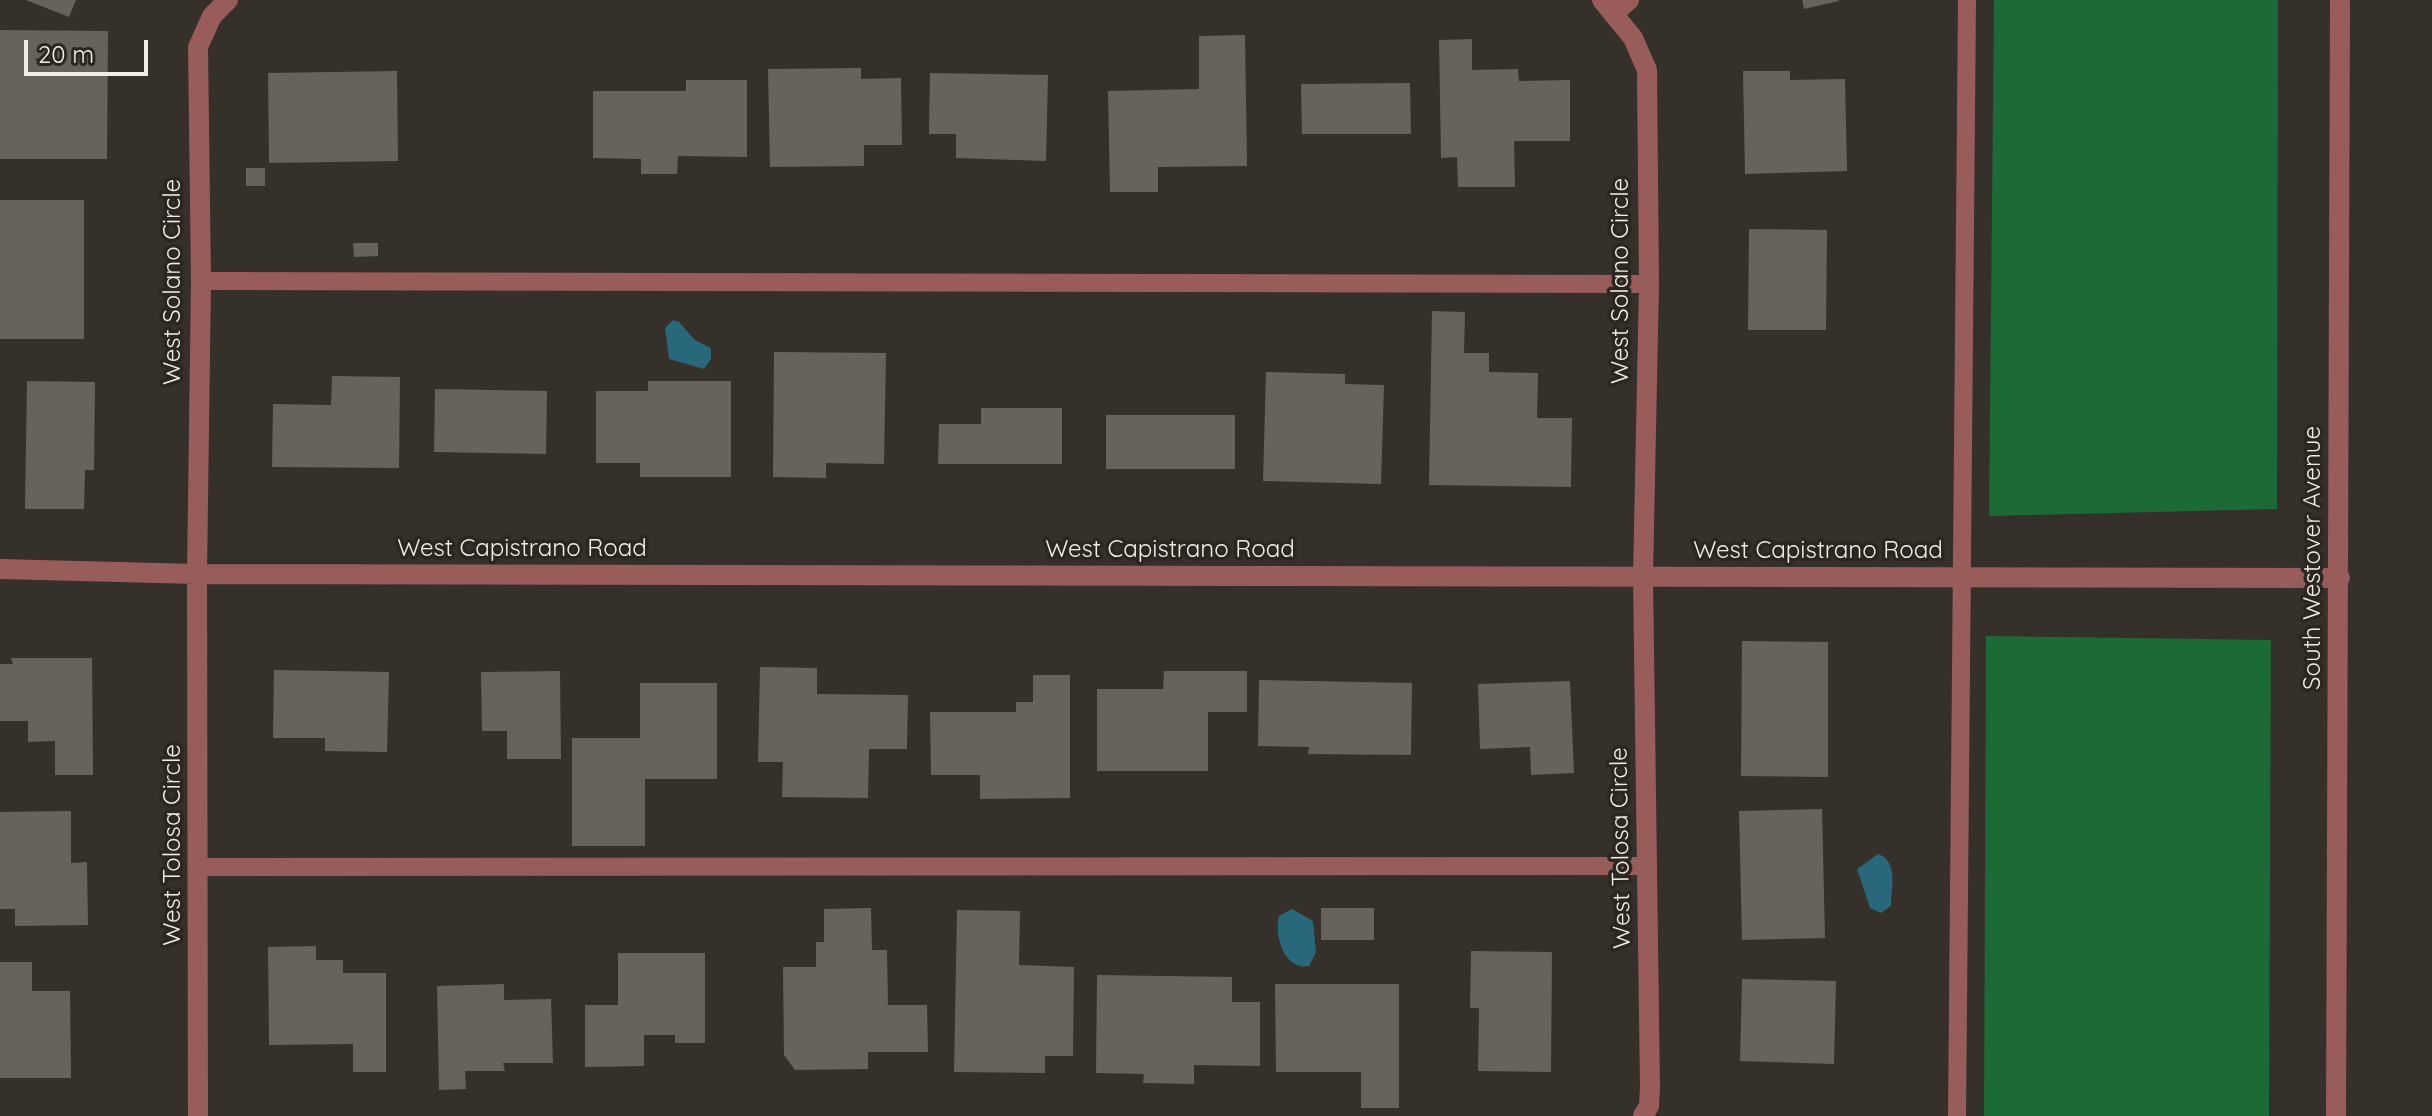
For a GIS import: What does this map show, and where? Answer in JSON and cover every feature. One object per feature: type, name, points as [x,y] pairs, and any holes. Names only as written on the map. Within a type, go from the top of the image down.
[{"type":"street","name":"South Westover Avenue","points":[[2336,1116],[2340,0]]},
{"type":"street","name":"West Solano Circle","points":[[197,574],[201,281],[198,47],[205,27],[223,2]]},
{"type":"street","name":"West Solano Circle","points":[[1614,5],[1647,70],[1649,284],[1643,577]]},
{"type":"street","name":"West Capistrano Road","points":[[0,569],[197,574],[2340,578]]},
{"type":"street","name":"West Tolosa Circle","points":[[197,574],[200,867],[198,1116]]},
{"type":"street","name":"West Tolosa Circle","points":[[1643,577],[1650,1087],[1649,1106],[1643,1116]]},
{"type":"lane","points":[[1957,1116],[1967,0]]},
{"type":"lane","points":[[201,281],[1649,284]]},
{"type":"lane","points":[[200,867],[1647,866]]},
{"type":"green space","points":[[1994,0],[2278,0],[2277,509],[1989,516]]},
{"type":"green space","points":[[1986,636],[2271,640],[2269,1116],[1984,1116]]},
{"type":"water","points":[[673,320],[679,322],[695,340],[711,348],[711,359],[704,369],[669,359],[665,328]]},
{"type":"water","points":[[1878,854],[1889,863],[1892,876],[1891,906],[1881,913],[1870,908],[1857,869]]},
{"type":"water","points":[[1292,909],[1313,921],[1316,952],[1309,966],[1293,963],[1280,941],[1279,916]]},
{"type":"building","points":[[26,0],[76,0],[69,17]]},
{"type":"building","points":[[1802,0],[1838,0],[1839,1],[1804,9]]},
{"type":"building","points":[[0,30],[108,31],[107,159],[0,159]]},
{"type":"building","points":[[1245,35],[1247,166],[1158,167],[1158,192],[1110,192],[1108,91],[1199,89],[1199,36]]},
{"type":"building","points":[[1472,39],[1472,70],[1518,69],[1519,81],[1570,80],[1570,141],[1514,141],[1515,187],[1458,187],[1457,157],[1441,158],[1439,40]]},
{"type":"building","points":[[861,68],[861,79],[901,78],[902,145],[864,145],[864,166],[770,167],[768,69]]},
{"type":"building","points":[[397,71],[398,161],[269,163],[268,73]]},
{"type":"building","points":[[1743,71],[1790,71],[1790,80],[1845,79],[1847,171],[1745,174]]},
{"type":"building","points":[[930,73],[1048,75],[1046,161],[956,158],[956,134],[929,134]]},
{"type":"building","points":[[686,80],[747,80],[747,157],[678,156],[677,174],[641,174],[641,159],[593,158],[593,91],[686,91]]},
{"type":"building","points":[[1410,83],[1411,134],[1302,134],[1301,84]]},
{"type":"building","points":[[246,168],[265,168],[265,186],[246,186]]},
{"type":"building","points":[[0,200],[84,200],[84,339],[0,339]]},
{"type":"building","points":[[1749,229],[1827,230],[1826,330],[1748,330]]},
{"type":"building","points":[[353,243],[378,243],[378,256],[354,257]]},
{"type":"building","points":[[1432,311],[1465,312],[1464,353],[1489,353],[1489,372],[1538,373],[1537,418],[1572,418],[1571,487],[1429,485]]},
{"type":"building","points":[[774,352],[886,353],[884,464],[826,463],[826,478],[773,477]]},
{"type":"building","points":[[1266,372],[1345,374],[1345,384],[1384,385],[1381,484],[1263,481]]},
{"type":"building","points":[[332,376],[400,377],[399,468],[272,467],[273,404],[331,405]]},
{"type":"building","points":[[27,381],[95,382],[94,470],[85,470],[84,509],[25,509]]},
{"type":"building","points":[[648,381],[731,381],[731,477],[640,477],[640,463],[596,463],[596,391],[648,391]]},
{"type":"building","points":[[435,389],[547,391],[546,454],[434,452]]},
{"type":"building","points":[[981,408],[1062,408],[1062,464],[938,464],[939,424],[981,424]]},
{"type":"building","points":[[1106,415],[1235,415],[1235,469],[1106,469]]},
{"type":"building","points":[[1742,641],[1828,642],[1828,777],[1741,776]]},
{"type":"building","points":[[11,658],[92,658],[93,775],[55,775],[55,741],[28,742],[28,721],[0,721],[0,664],[13,664]]},
{"type":"building","points":[[760,667],[817,668],[817,694],[908,695],[907,749],[869,749],[868,798],[782,797],[783,762],[758,762]]},
{"type":"building","points":[[274,670],[389,672],[387,752],[325,751],[325,738],[273,738]]},
{"type":"building","points":[[560,671],[561,759],[507,759],[507,731],[482,731],[481,672]]},
{"type":"building","points":[[1164,671],[1247,671],[1247,712],[1208,712],[1208,771],[1097,771],[1097,689],[1163,689]]},
{"type":"building","points":[[1033,675],[1070,675],[1070,798],[980,799],[980,775],[931,775],[930,712],[1016,712],[1016,702],[1033,702]]},
{"type":"building","points":[[1259,680],[1412,683],[1411,755],[1308,754],[1309,747],[1258,746]]},
{"type":"building","points":[[1570,681],[1574,773],[1531,775],[1530,747],[1480,749],[1478,684]]},
{"type":"building","points":[[640,683],[717,683],[717,779],[645,779],[645,846],[572,846],[572,738],[640,738]]},
{"type":"building","points":[[1822,809],[1825,938],[1742,940],[1739,811]]},
{"type":"building","points":[[71,811],[71,863],[87,862],[88,925],[15,926],[15,909],[0,909],[0,812]]},
{"type":"building","points":[[871,908],[872,950],[887,950],[888,1005],[927,1005],[928,1052],[868,1052],[868,1069],[795,1070],[784,1055],[783,967],[816,967],[816,942],[824,942],[824,909]]},
{"type":"building","points":[[1321,908],[1374,908],[1374,940],[1321,940]]},
{"type":"building","points":[[957,910],[1020,911],[1019,965],[1074,967],[1073,1056],[1045,1056],[1045,1073],[954,1072]]},
{"type":"building","points":[[316,946],[316,960],[343,960],[343,973],[386,973],[386,1072],[353,1072],[353,1044],[269,1045],[268,947]]},
{"type":"building","points":[[1471,951],[1552,952],[1551,1072],[1478,1071],[1479,1008],[1470,1008]]},
{"type":"building","points":[[618,953],[705,953],[705,1043],[675,1043],[675,1035],[644,1035],[644,1066],[585,1067],[585,1005],[618,1005]]},
{"type":"building","points":[[0,962],[32,962],[32,991],[70,991],[71,1078],[0,1078]]},
{"type":"building","points":[[1097,975],[1232,977],[1232,1002],[1260,1002],[1260,1066],[1194,1065],[1194,1084],[1143,1083],[1144,1074],[1096,1073]]},
{"type":"building","points":[[1742,979],[1836,981],[1834,1064],[1740,1061]]},
{"type":"building","points":[[504,984],[504,1000],[551,999],[553,1063],[503,1063],[505,1071],[465,1071],[466,1089],[439,1090],[437,986]]},
{"type":"building","points":[[1275,984],[1399,984],[1399,1108],[1361,1108],[1361,1072],[1276,1072]]}]
